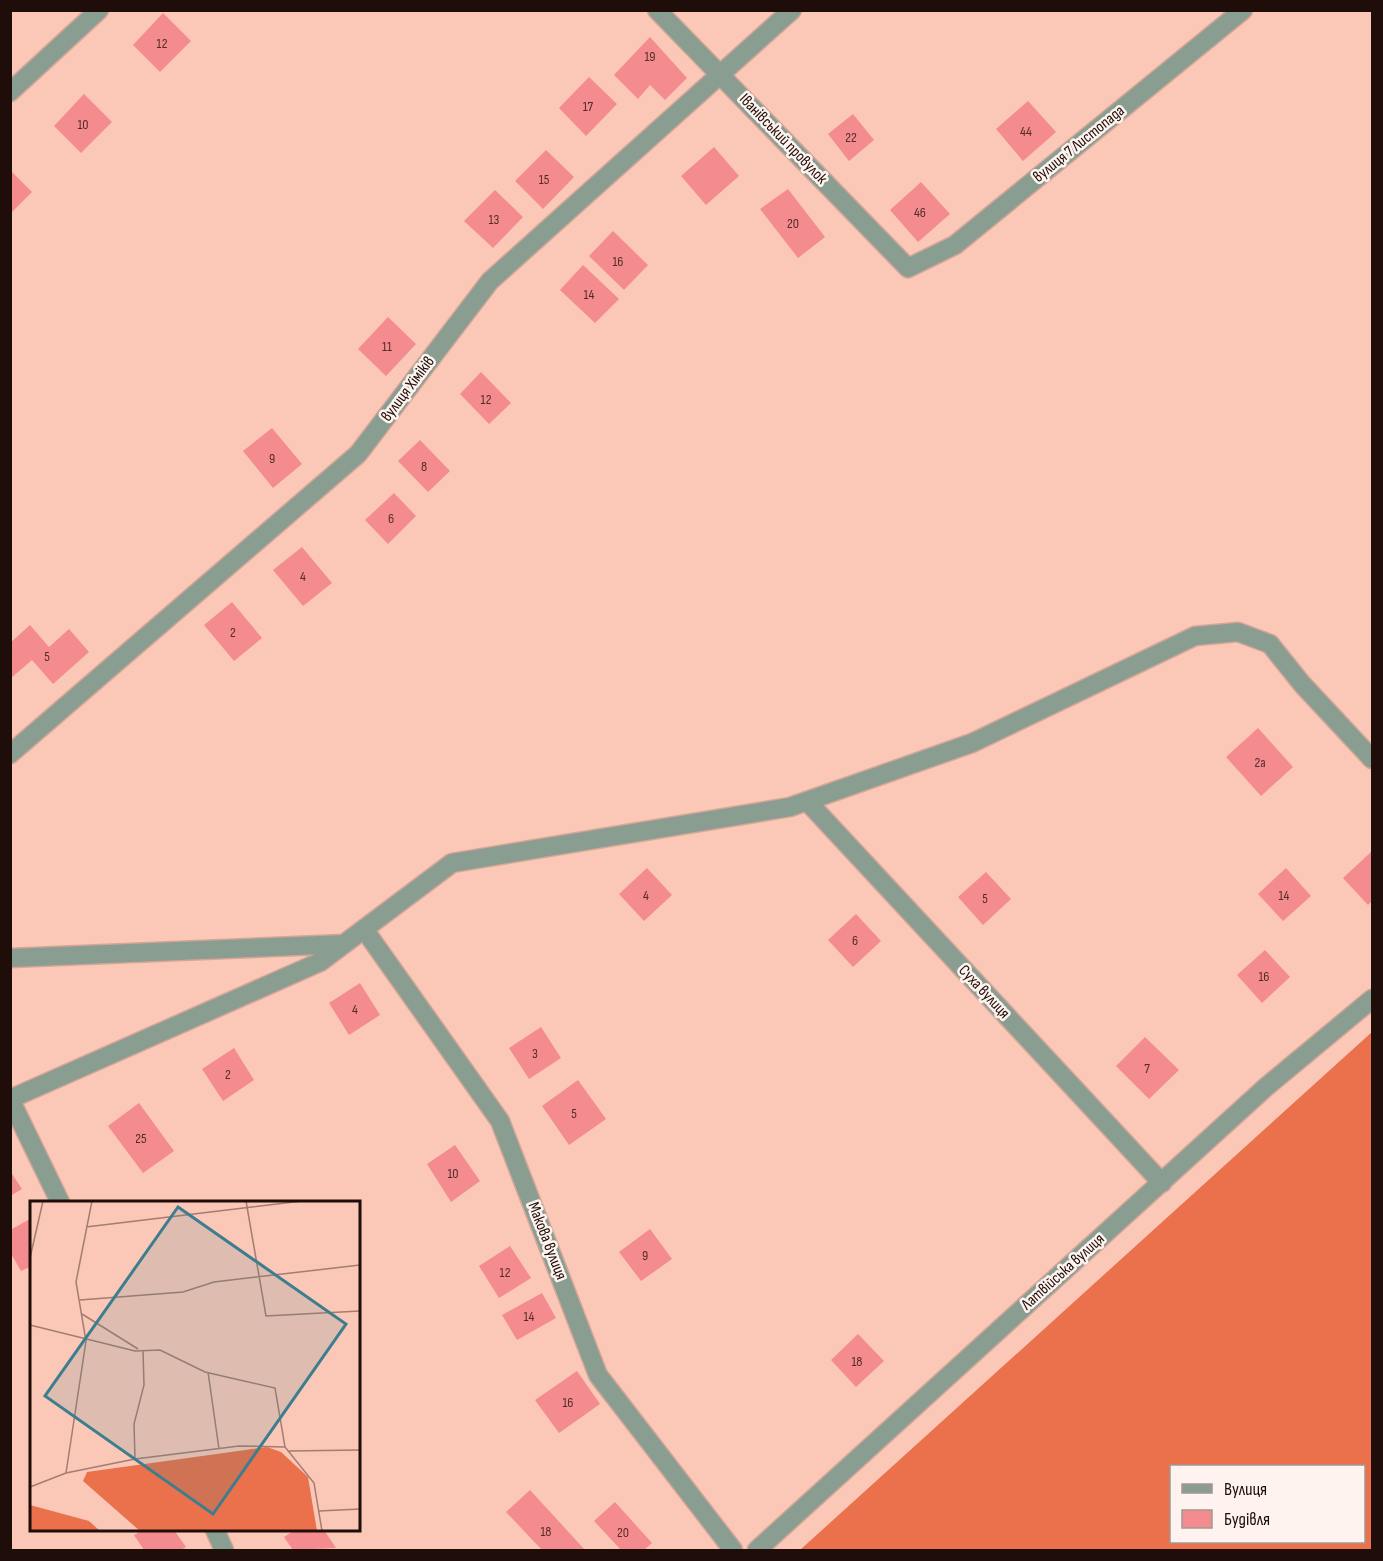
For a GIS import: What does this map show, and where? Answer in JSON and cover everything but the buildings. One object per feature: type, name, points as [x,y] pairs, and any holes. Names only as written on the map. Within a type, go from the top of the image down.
[{"type":"street","points":[[10,92],[99,10]]},
{"type":"street","name":"Іванівський провулок","points":[[657,10],[908,268]]},
{"type":"street","name":"вулиця Хіміків","points":[[10,754],[358,454],[490,281],[792,10]]},
{"type":"street","name":"вулиця 7 Листопада","points":[[908,268],[955,245],[1243,10]]},
{"type":"street","points":[[59,1201],[10,1099],[320,962],[452,863],[790,807],[972,743],[1195,636],[1238,632],[1270,644],[1302,684],[1372,759]]},
{"type":"street","name":"Суха вулиця","points":[[807,801],[1162,1183]]},
{"type":"street","name":"Макова вулиця","points":[[364,929],[500,1121],[598,1376],[733,1551]]},
{"type":"street","points":[[10,958],[345,944]]},
{"type":"street","name":"Латвійська вулиця","points":[[757,1551],[1266,1087],[1372,999]]},
{"type":"street","points":[[215,1531],[224,1551]]},
{"type":"shaded area","points":[[1372,1032],[1372,1550],[800,1550]]}]
